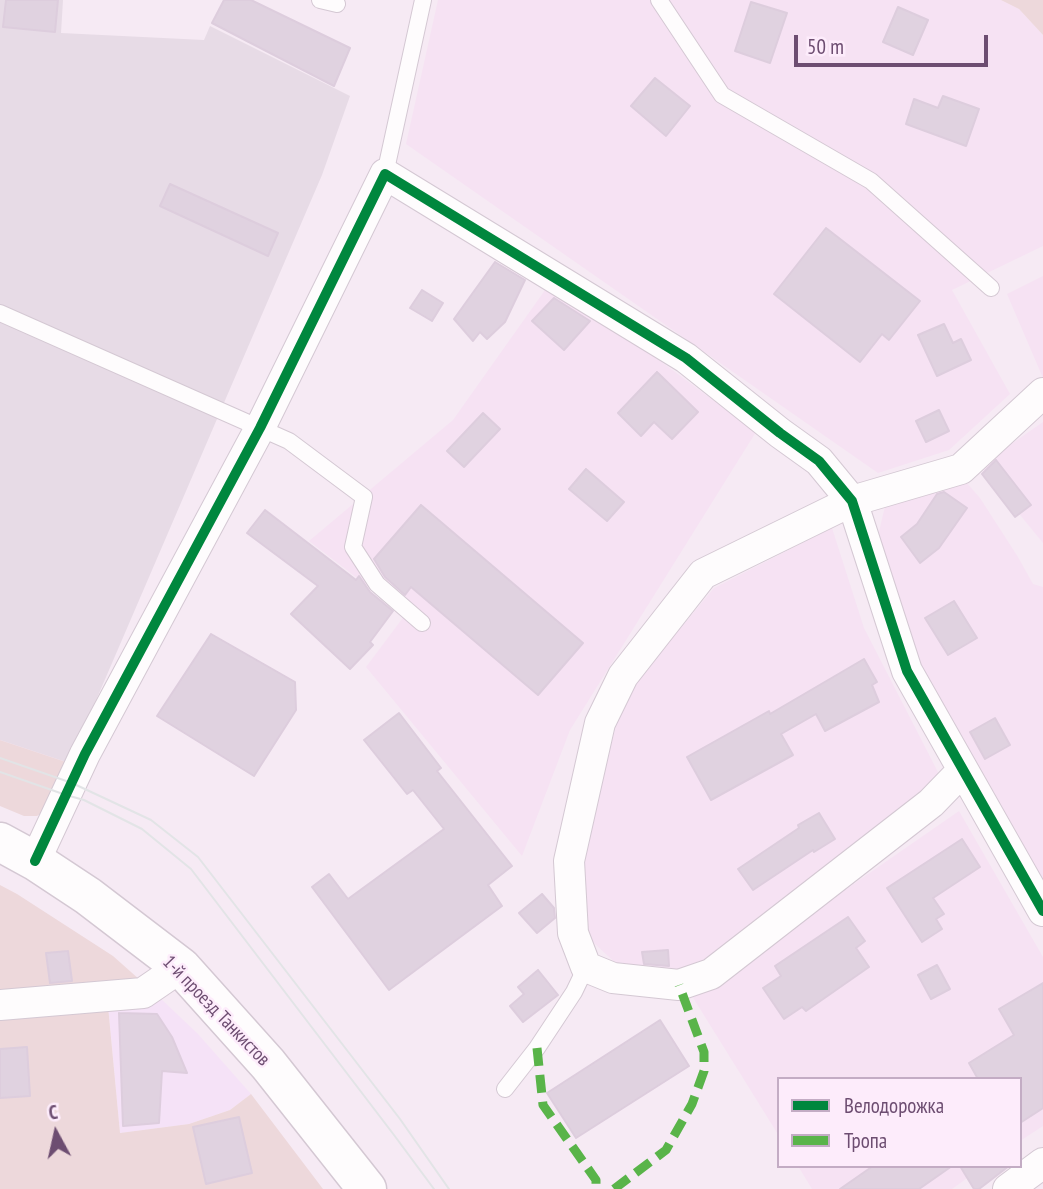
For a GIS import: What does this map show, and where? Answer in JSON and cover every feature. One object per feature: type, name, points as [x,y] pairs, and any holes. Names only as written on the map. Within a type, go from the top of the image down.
[{"type":"main road","name":"1-й проезд Танкистов","points":[[0,842],[35,861],[88,896],[181,967],[268,1064],[365,1188]]},
{"type":"street","points":[[35,861],[85,754],[260,428],[386,174],[686,358],[819,461],[852,501],[907,671],[1043,911]]},
{"type":"street","points":[[962,771],[931,803],[711,974],[680,985],[613,978],[586,967],[573,933],[569,861],[600,723],[623,676],[703,574],[852,501],[961,469],[1043,393]]},
{"type":"street","points":[[0,1005],[143,993],[181,967]]},
{"type":"street","points":[[1008,1189],[1043,1163]]},
{"type":"lane","points":[[320,0],[337,4]]},
{"type":"lane","points":[[386,174],[423,0]]},
{"type":"lane","points":[[659,0],[722,95],[871,181],[991,288]]},
{"type":"lane","points":[[0,313],[289,441],[364,497],[353,547],[377,584],[422,623]]},
{"type":"lane","points":[[505,1089],[545,1037],[574,992],[586,967]]},
{"type":"shaded area","points":[[0,0],[63,0],[61,33],[204,40],[210,26],[350,96],[322,175],[69,763],[0,740]]},
{"type":"shaded area","points":[[438,0],[1001,0],[1019,9],[1043,35],[1043,246],[952,290],[1010,394],[949,450],[878,473],[406,144]]},
{"type":"shaded area","points":[[1001,0],[1043,0],[1043,35],[1019,9]]},
{"type":"shaded area","points":[[1043,276],[1043,378],[1007,294]]},
{"type":"shaded area","points":[[550,283],[609,323],[756,432],[570,730],[522,856],[366,667],[405,615],[309,541],[453,420]]},
{"type":"shaded area","points":[[1043,422],[1043,543],[980,466]]},
{"type":"shaded area","points":[[966,482],[980,498],[1033,584],[1043,587],[1043,882],[984,775],[909,650],[878,536],[885,506]]},
{"type":"shaded area","points":[[832,528],[864,628],[942,780],[780,907],[680,976],[621,968],[582,932],[582,845],[625,695],[714,588]]},
{"type":"shaded area","points":[[0,740],[69,763],[45,811],[37,816],[24,816],[0,806]]},
{"type":"shaded area","points":[[959,811],[1043,957],[1043,1126],[1022,1140],[1022,1077],[777,1077],[777,1133],[692,996]]},
{"type":"shaded area","points":[[0,885],[113,956],[158,996],[108,1006],[120,1133],[189,1124],[230,1110],[251,1094],[323,1189],[0,1189]]},
{"type":"shaded area","points":[[158,996],[198,1034],[251,1094],[230,1110],[189,1124],[120,1133],[108,1005]]},
{"type":"shaded area","points":[[799,1168],[981,1168],[952,1189],[812,1189]]},
{"type":"building","points":[[6,0],[58,0],[55,32],[3,27]]},
{"type":"building","points":[[224,0],[251,0],[350,48],[334,86],[212,23]]},
{"type":"building","points":[[751,2],[787,13],[770,63],[735,51]]},
{"type":"building","points":[[898,7],[928,20],[913,55],[883,42]]},
{"type":"building","points":[[655,78],[690,106],[666,136],[631,106]]},
{"type":"building","points":[[943,96],[979,109],[966,146],[906,124],[914,99],[938,108]]},
{"type":"building","points":[[170,184],[278,233],[268,256],[160,206]]},
{"type":"building","points":[[826,228],[920,301],[889,340],[882,334],[860,362],[774,294]]},
{"type":"building","points":[[495,262],[525,280],[505,322],[487,339],[480,332],[473,341],[454,319]]},
{"type":"building","points":[[422,290],[443,303],[432,321],[410,308]]},
{"type":"building","points":[[554,298],[590,321],[564,350],[532,321]]},
{"type":"building","points":[[944,324],[953,343],[961,339],[971,360],[937,376],[918,335]]},
{"type":"building","points":[[657,372],[698,412],[672,439],[654,422],[641,436],[618,413]]},
{"type":"building","points":[[939,410],[949,431],[926,442],[916,421]]},
{"type":"building","points":[[483,413],[500,429],[464,467],[447,451]]},
{"type":"building","points":[[996,460],[1031,505],[1015,517],[982,474]]},
{"type":"building","points":[[586,469],[624,502],[607,521],[569,489]]},
{"type":"building","points":[[944,492],[967,508],[939,548],[920,563],[901,537],[917,524],[937,494]]},
{"type":"building","points":[[421,505],[583,643],[538,695],[411,587],[405,595],[385,577],[374,559]]},
{"type":"building","points":[[265,510],[356,580],[359,576],[370,592],[393,611],[370,642],[373,645],[350,669],[291,614],[318,586],[247,533]]},
{"type":"building","points":[[954,601],[977,638],[948,655],[925,618]]},
{"type":"building","points":[[211,634],[295,682],[296,710],[254,776],[157,716]]},
{"type":"building","points":[[864,659],[877,682],[872,685],[879,702],[825,731],[816,714],[781,734],[793,755],[711,800],[687,757],[769,711],[770,714]]},
{"type":"building","points":[[399,713],[441,768],[437,771],[512,866],[488,885],[502,906],[389,990],[312,887],[329,874],[348,899],[444,829],[413,790],[407,794],[364,740]]},
{"type":"building","points":[[995,718],[1010,745],[985,759],[970,732]]},
{"type":"building","points":[[819,813],[835,839],[814,852],[813,850],[753,890],[738,869]]},
{"type":"building","points":[[962,839],[980,867],[933,898],[944,914],[936,919],[942,929],[922,942],[887,888]]},
{"type":"building","points":[[542,894],[554,908],[555,918],[537,933],[519,913]]},
{"type":"building","points":[[848,917],[865,941],[856,948],[869,967],[806,1011],[802,1007],[784,1019],[763,988],[781,976],[775,966]]},
{"type":"building","points":[[668,950],[669,966],[644,964],[642,952]]},
{"type":"building","points":[[68,951],[72,981],[50,983],[46,953]]},
{"type":"building","points":[[937,965],[950,989],[931,999],[918,975]]},
{"type":"building","points":[[538,970],[558,995],[523,1022],[510,1006],[524,994],[518,987]]},
{"type":"building","points":[[1043,983],[1043,1108],[1022,1122],[1022,1077],[977,1077],[969,1063],[1014,1035],[999,1009]]},
{"type":"building","points":[[119,1013],[157,1014],[172,1037],[187,1073],[162,1071],[159,1123],[123,1126]]},
{"type":"building","points":[[660,1020],[689,1066],[576,1138],[547,1093]]},
{"type":"building","points":[[27,1047],[30,1096],[0,1098],[0,1049]]},
{"type":"building","points":[[239,1117],[252,1173],[206,1184],[193,1127]]},
{"type":"building","points":[[870,1168],[949,1168],[919,1189],[840,1189]]},
{"type":"building","points":[[961,1168],[1006,1168],[979,1189],[974,1189]]},
{"type":"tram line","points":[[0,758],[72,783],[151,820],[198,857],[400,1119],[449,1189]]},
{"type":"tram line","points":[[0,772],[84,800],[142,829],[191,869],[434,1189]]},
{"type":"marked path","points":[[614,1189],[666,1150],[692,1104],[704,1071],[704,1052],[679,985]]},
{"type":"marked path","points":[[537,1048],[543,1105],[596,1180],[596,1189]]},
{"type":"cycle path","points":[[35,861],[85,754],[260,428],[385,174],[686,358],[819,461],[852,501],[907,671],[1043,911]]}]
